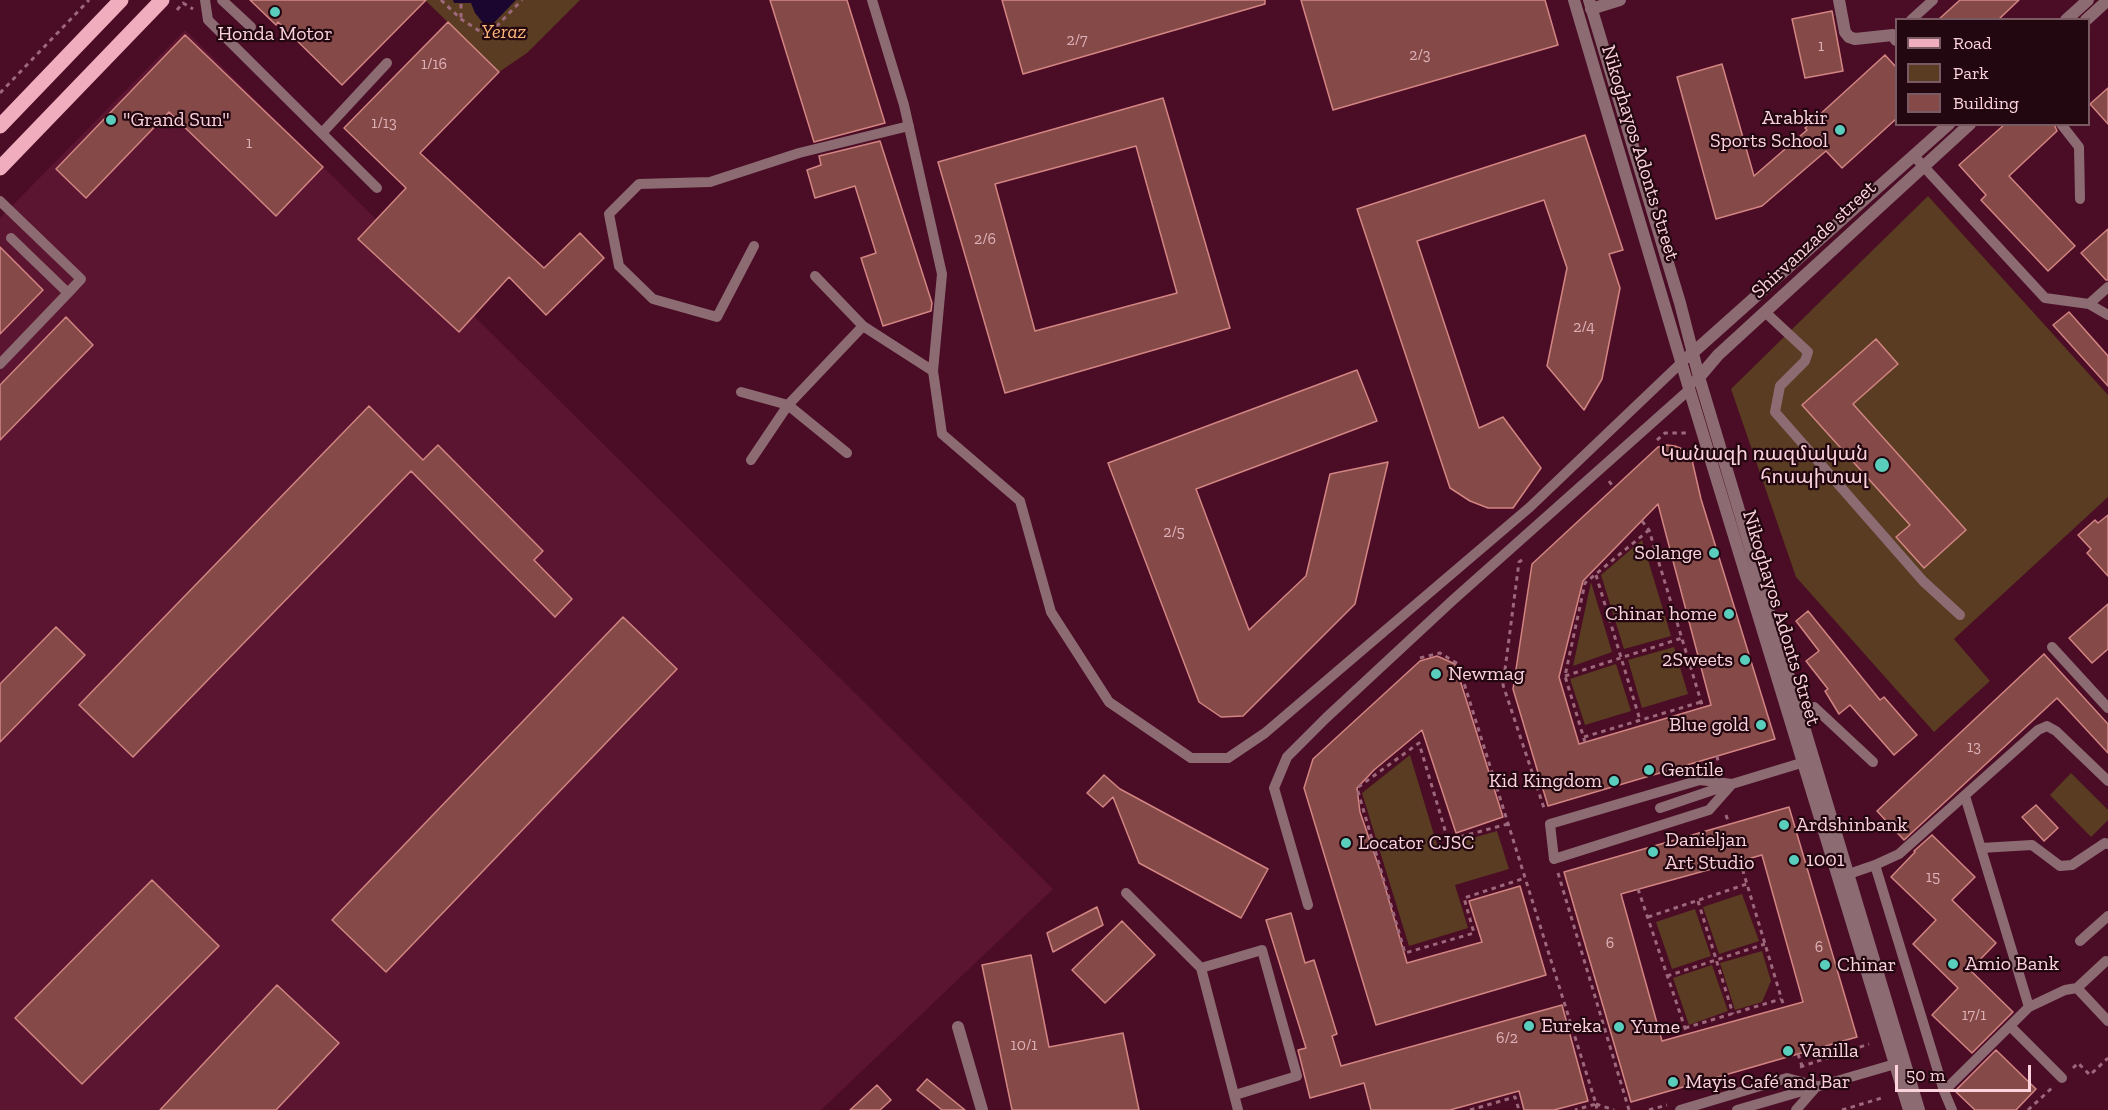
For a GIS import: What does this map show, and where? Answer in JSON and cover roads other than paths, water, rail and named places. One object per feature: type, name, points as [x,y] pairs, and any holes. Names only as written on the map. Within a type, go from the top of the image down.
[{"type":"main road","points":[[0,126],[121,0]]},
{"type":"main road","points":[[0,168],[162,0]]},
{"type":"street","name":"Nikoghayos Adonts Street","points":[[1574,0],[1690,389],[1809,761],[1900,1062],[1919,1110]]},
{"type":"street","points":[[1590,4],[1620,0]]},
{"type":"street","points":[[1839,0],[1845,32],[1849,37],[1855,39],[1895,36]]},
{"type":"street","points":[[2068,18],[2088,0]]},
{"type":"street","points":[[2088,18],[2108,0]]},
{"type":"street","name":"Nikoghayos Adonts Street","points":[[1590,4],[1799,711],[1809,761]]},
{"type":"street","name":"Shirvanzade street","points":[[1682,362],[1947,126]]},
{"type":"street","name":"Shirvanzade street","points":[[1690,389],[1718,356],[1968,126]]},
{"type":"street","points":[[958,1027],[982,1110]]},
{"type":"street","name":"Nikoghayos Adonts Street","points":[[1900,1062],[1910,1110]]},
{"type":"lane","points":[[205,0],[208,20],[377,188]]},
{"type":"lane","points":[[222,0],[251,27]]},
{"type":"lane","points":[[872,0],[909,126],[942,274],[933,370],[942,434],[1020,501],[1051,612],[1109,702],[1191,758],[1228,758],[1265,733],[1521,515],[1682,362]]},
{"type":"lane","points":[[1913,18],[1933,0]]},
{"type":"lane","points":[[322,133],[387,63]]},
{"type":"lane","points":[[754,246],[717,317],[652,300],[619,266],[609,214],[639,184],[710,182],[799,153],[909,126]]},
{"type":"lane","points":[[2063,126],[2079,147],[2080,199]]},
{"type":"lane","points":[[1914,156],[2045,298],[2089,304],[2108,315]]},
{"type":"lane","points":[[0,201],[81,279],[0,364]]},
{"type":"lane","points":[[11,238],[68,293]]},
{"type":"lane","points":[[815,276],[862,326],[933,370]]},
{"type":"lane","points":[[2089,304],[2108,287]]},
{"type":"lane","points":[[1765,312],[1808,352],[1805,361],[1780,386],[1775,412],[1923,582],[1960,615]]},
{"type":"lane","points":[[751,460],[788,405],[862,326]]},
{"type":"lane","points":[[1308,905],[1275,788],[1287,757],[1453,600],[1690,389]]},
{"type":"lane","points":[[741,392],[788,405],[847,453]]},
{"type":"lane","points":[[2052,647],[2108,708]]},
{"type":"lane","points":[[1799,711],[1814,707],[1873,762]]},
{"type":"lane","points":[[1844,876],[1875,866],[1899,854],[2038,730],[2047,726],[2056,731],[2108,781]]},
{"type":"lane","points":[[1660,808],[1809,761]]},
{"type":"lane","points":[[1700,780],[1732,784],[1709,810],[1554,859],[1550,824],[1700,780]]},
{"type":"lane","points":[[1965,796],[2029,1007]]},
{"type":"lane","points":[[1982,848],[2032,845],[2060,866],[2072,865],[2105,843],[2108,844]]},
{"type":"lane","points":[[1875,866],[1944,1091],[1952,1110]]},
{"type":"lane","points":[[1126,893],[1201,968],[1238,1110]]},
{"type":"lane","points":[[2080,941],[2108,916]]},
{"type":"lane","points":[[1201,968],[1262,950],[1297,1076],[1235,1095]]},
{"type":"lane","points":[[1944,1091],[2029,1007],[2065,990],[2077,988],[2106,961]]},
{"type":"lane","points":[[2077,988],[2108,1021]]},
{"type":"lane","points":[[2010,1026],[2062,1078]]},
{"type":"lane","points":[[1737,1110],[1900,1062]]},
{"type":"lane","points":[[1680,1110],[1787,1078],[1817,1086]]},
{"type":"lane","points":[[1796,1110],[1817,1086]]},
{"type":"place","name":"Honda Motor","points":[[275,12]]},
{"type":"place","name":"\"Grand Sun\"","points":[[111,120]]},
{"type":"place","name":"Arabkir Sports School","points":[[1840,130]]},
{"type":"place","name":"Կանազի ռազմական հոսպիտալ","points":[[1882,465]]},
{"type":"place","name":"Solange","points":[[1714,553]]},
{"type":"place","name":"Chinar home","points":[[1729,614]]},
{"type":"place","name":"2Sweets","points":[[1745,660]]},
{"type":"place","name":"Newmag","points":[[1436,674]]},
{"type":"place","name":"Blue gold","points":[[1761,725]]},
{"type":"place","name":"Gentile","points":[[1649,770]]},
{"type":"place","name":"Kid Kingdom","points":[[1614,781]]},
{"type":"place","name":"Ardshinbank","points":[[1784,825]]},
{"type":"place","name":"Locator CJSC","points":[[1346,843]]},
{"type":"place","name":"Danieljan Art Studio","points":[[1653,852]]},
{"type":"place","name":"1001","points":[[1794,860]]},
{"type":"place","name":"Amio Bank","points":[[1953,964]]},
{"type":"place","name":"Chinar","points":[[1825,965]]},
{"type":"place","name":"Eureka","points":[[1529,1026]]},
{"type":"place","name":"Yume","points":[[1619,1027]]},
{"type":"place","name":"Vanilla","points":[[1788,1051]]},
{"type":"place","name":"Mayis Café and Bar","points":[[1673,1082]]},
{"type":"park label","name":"Yeraz","points":[[504,32]]}]
